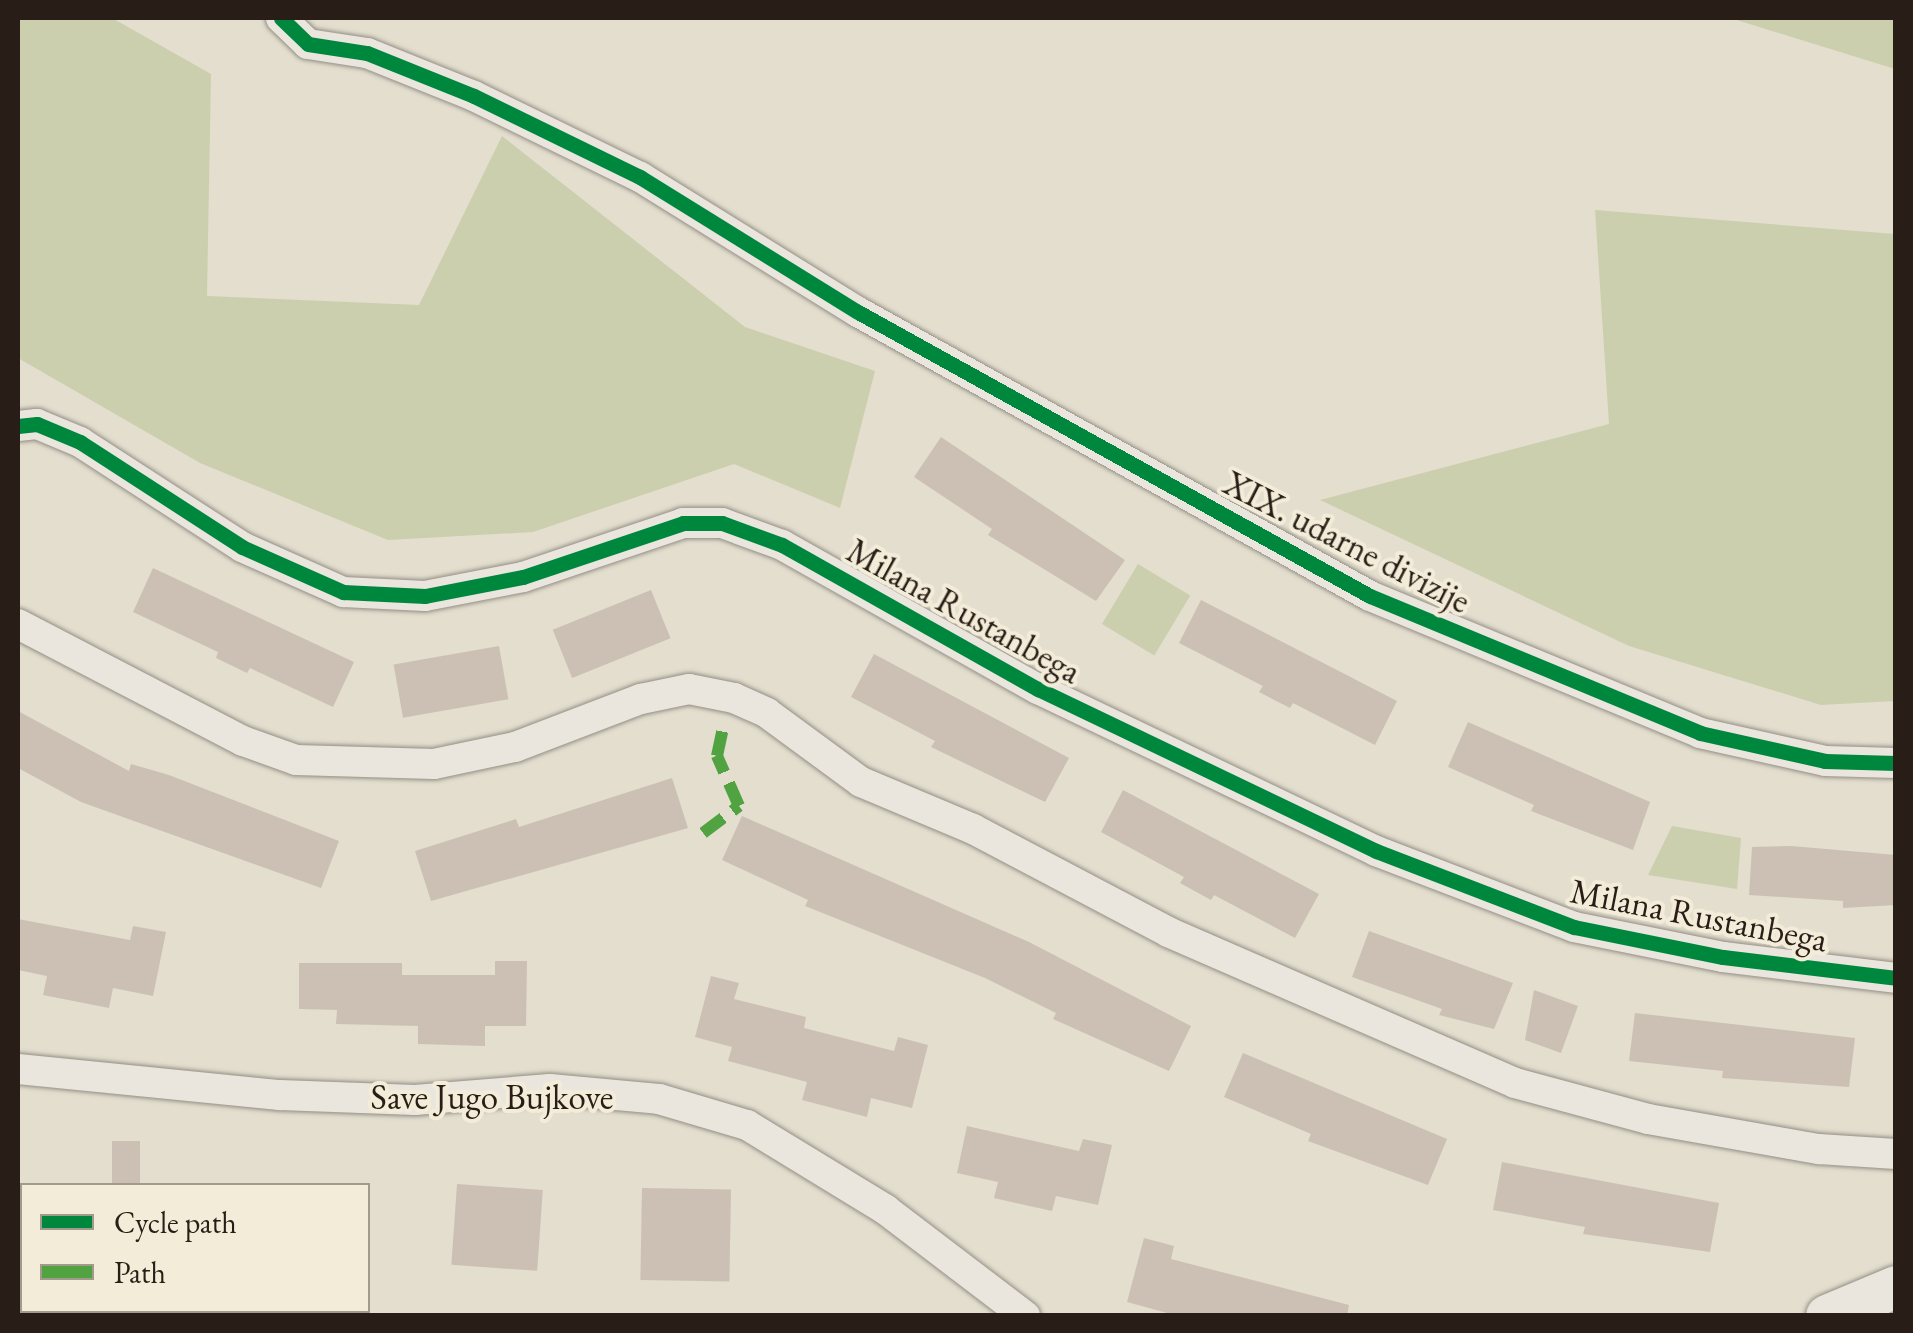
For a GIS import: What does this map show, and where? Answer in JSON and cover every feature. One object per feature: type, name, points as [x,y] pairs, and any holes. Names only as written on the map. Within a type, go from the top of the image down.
[{"type":"street","name":"XIX. udarne divizije","points":[[280,18],[308,44],[367,52],[474,96],[640,177],[858,312],[1370,596],[1700,733],[1825,761],[1896,763]]},
{"type":"street","name":"Milana Rustanbega","points":[[18,426],[37,424],[80,442],[242,547],[343,592],[426,596],[523,577],[683,522],[722,522],[782,544],[1038,689],[1376,852],[1574,927],[1723,957],[1896,978]]},
{"type":"street","points":[[18,624],[243,741],[296,760],[434,764],[515,747],[640,699],[689,689],[734,698],[768,714],[860,782],[973,829],[1168,932],[1327,1005],[1515,1083],[1648,1119],[1819,1149],[1896,1154]]},
{"type":"street","name":"Save Jugo Bujkove","points":[[18,1069],[280,1096],[414,1100],[550,1089],[660,1100],[747,1125],[886,1210],[1025,1316]]},
{"type":"street","points":[[1827,1316],[1896,1287]]},
{"type":"green space","points":[[18,18],[112,18],[211,74],[207,296],[419,305],[502,136],[745,327],[875,371],[840,508],[734,464],[533,532],[388,540],[200,463],[18,358]]},
{"type":"green space","points":[[1730,18],[1895,18],[1895,69]]},
{"type":"green space","points":[[1595,210],[1895,234],[1895,701],[1821,705],[1629,646],[1320,500],[1609,424]]},
{"type":"green space","points":[[1138,564],[1190,595],[1154,655],[1102,624]]},
{"type":"green space","points":[[1672,826],[1741,838],[1737,889],[1648,875]]},
{"type":"building","points":[[941,437],[1125,560],[1096,601],[988,535],[992,529],[914,477]]},
{"type":"building","points":[[153,568],[354,662],[333,707],[250,668],[247,673],[216,658],[218,652],[133,612]]},
{"type":"building","points":[[651,590],[670,638],[572,678],[553,630]]},
{"type":"building","points":[[1201,600],[1397,701],[1375,745],[1293,703],[1290,708],[1259,692],[1263,686],[1179,643]]},
{"type":"building","points":[[499,646],[508,699],[403,718],[394,665]]},
{"type":"building","points":[[874,654],[1069,758],[1045,802],[931,747],[935,741],[851,697]]},
{"type":"building","points":[[18,711],[129,771],[131,764],[169,775],[339,841],[321,888],[81,802],[18,768]]},
{"type":"building","points":[[1468,722],[1650,802],[1633,850],[1531,811],[1534,805],[1448,767]]},
{"type":"building","points":[[672,778],[688,828],[431,901],[415,851],[516,819],[519,827]]},
{"type":"building","points":[[1123,790],[1319,894],[1295,938],[1214,895],[1211,900],[1180,883],[1184,877],[1101,832]]},
{"type":"building","points":[[742,816],[1029,942],[1191,1026],[1169,1071],[1053,1019],[1056,1013],[985,978],[805,906],[808,900],[722,860]]},
{"type":"building","points":[[1791,846],[1896,855],[1896,905],[1843,908],[1843,901],[1749,895],[1752,847]]},
{"type":"building","points":[[18,919],[130,940],[133,926],[166,932],[153,996],[113,988],[109,1008],[43,995],[47,976],[18,970]]},
{"type":"building","points":[[1369,931],[1513,983],[1494,1029],[1439,1015],[1442,1009],[1352,977]]},
{"type":"building","points":[[495,961],[527,961],[526,1026],[485,1026],[485,1046],[418,1044],[418,1026],[336,1024],[337,1010],[299,1009],[299,963],[402,963],[402,975],[495,975]]},
{"type":"building","points":[[711,976],[739,983],[734,999],[806,1017],[804,1028],[894,1051],[898,1037],[928,1045],[912,1108],[871,1098],[867,1117],[802,1100],[807,1082],[728,1061],[732,1047],[695,1037]]},
{"type":"building","points":[[1534,990],[1578,1006],[1561,1053],[1525,1040]]},
{"type":"building","points":[[1635,1013],[1855,1038],[1849,1087],[1722,1078],[1723,1071],[1629,1061]]},
{"type":"building","points":[[1243,1053],[1447,1139],[1428,1185],[1308,1141],[1311,1134],[1224,1097]]},
{"type":"building","points":[[967,1126],[1079,1151],[1083,1139],[1112,1145],[1098,1205],[1056,1196],[1052,1211],[994,1198],[998,1182],[957,1173]]},
{"type":"building","points":[[112,1141],[140,1141],[140,1183],[112,1183]]},
{"type":"building","points":[[1502,1162],[1719,1203],[1710,1252],[1583,1234],[1585,1227],[1493,1210]]},
{"type":"building","points":[[457,1184],[543,1190],[537,1271],[451,1265]]},
{"type":"building","points":[[642,1188],[731,1190],[729,1282],[640,1280]]},
{"type":"building","points":[[1144,1238],[1174,1246],[1171,1259],[1349,1305],[1347,1316],[1178,1316],[1127,1302]]},
{"type":"marked path","points":[[703,833],[739,806],[717,756],[723,727]]},
{"type":"cycle path","points":[[281,18],[308,44],[367,53],[474,96],[640,177],[858,312],[1370,596],[1700,733],[1825,761],[1896,763]]},
{"type":"cycle path","points":[[18,426],[37,424],[80,442],[242,547],[343,592],[425,596],[523,577],[683,523],[722,523],[782,545],[1038,689],[1376,851],[1574,927],[1723,957],[1896,978]]}]
